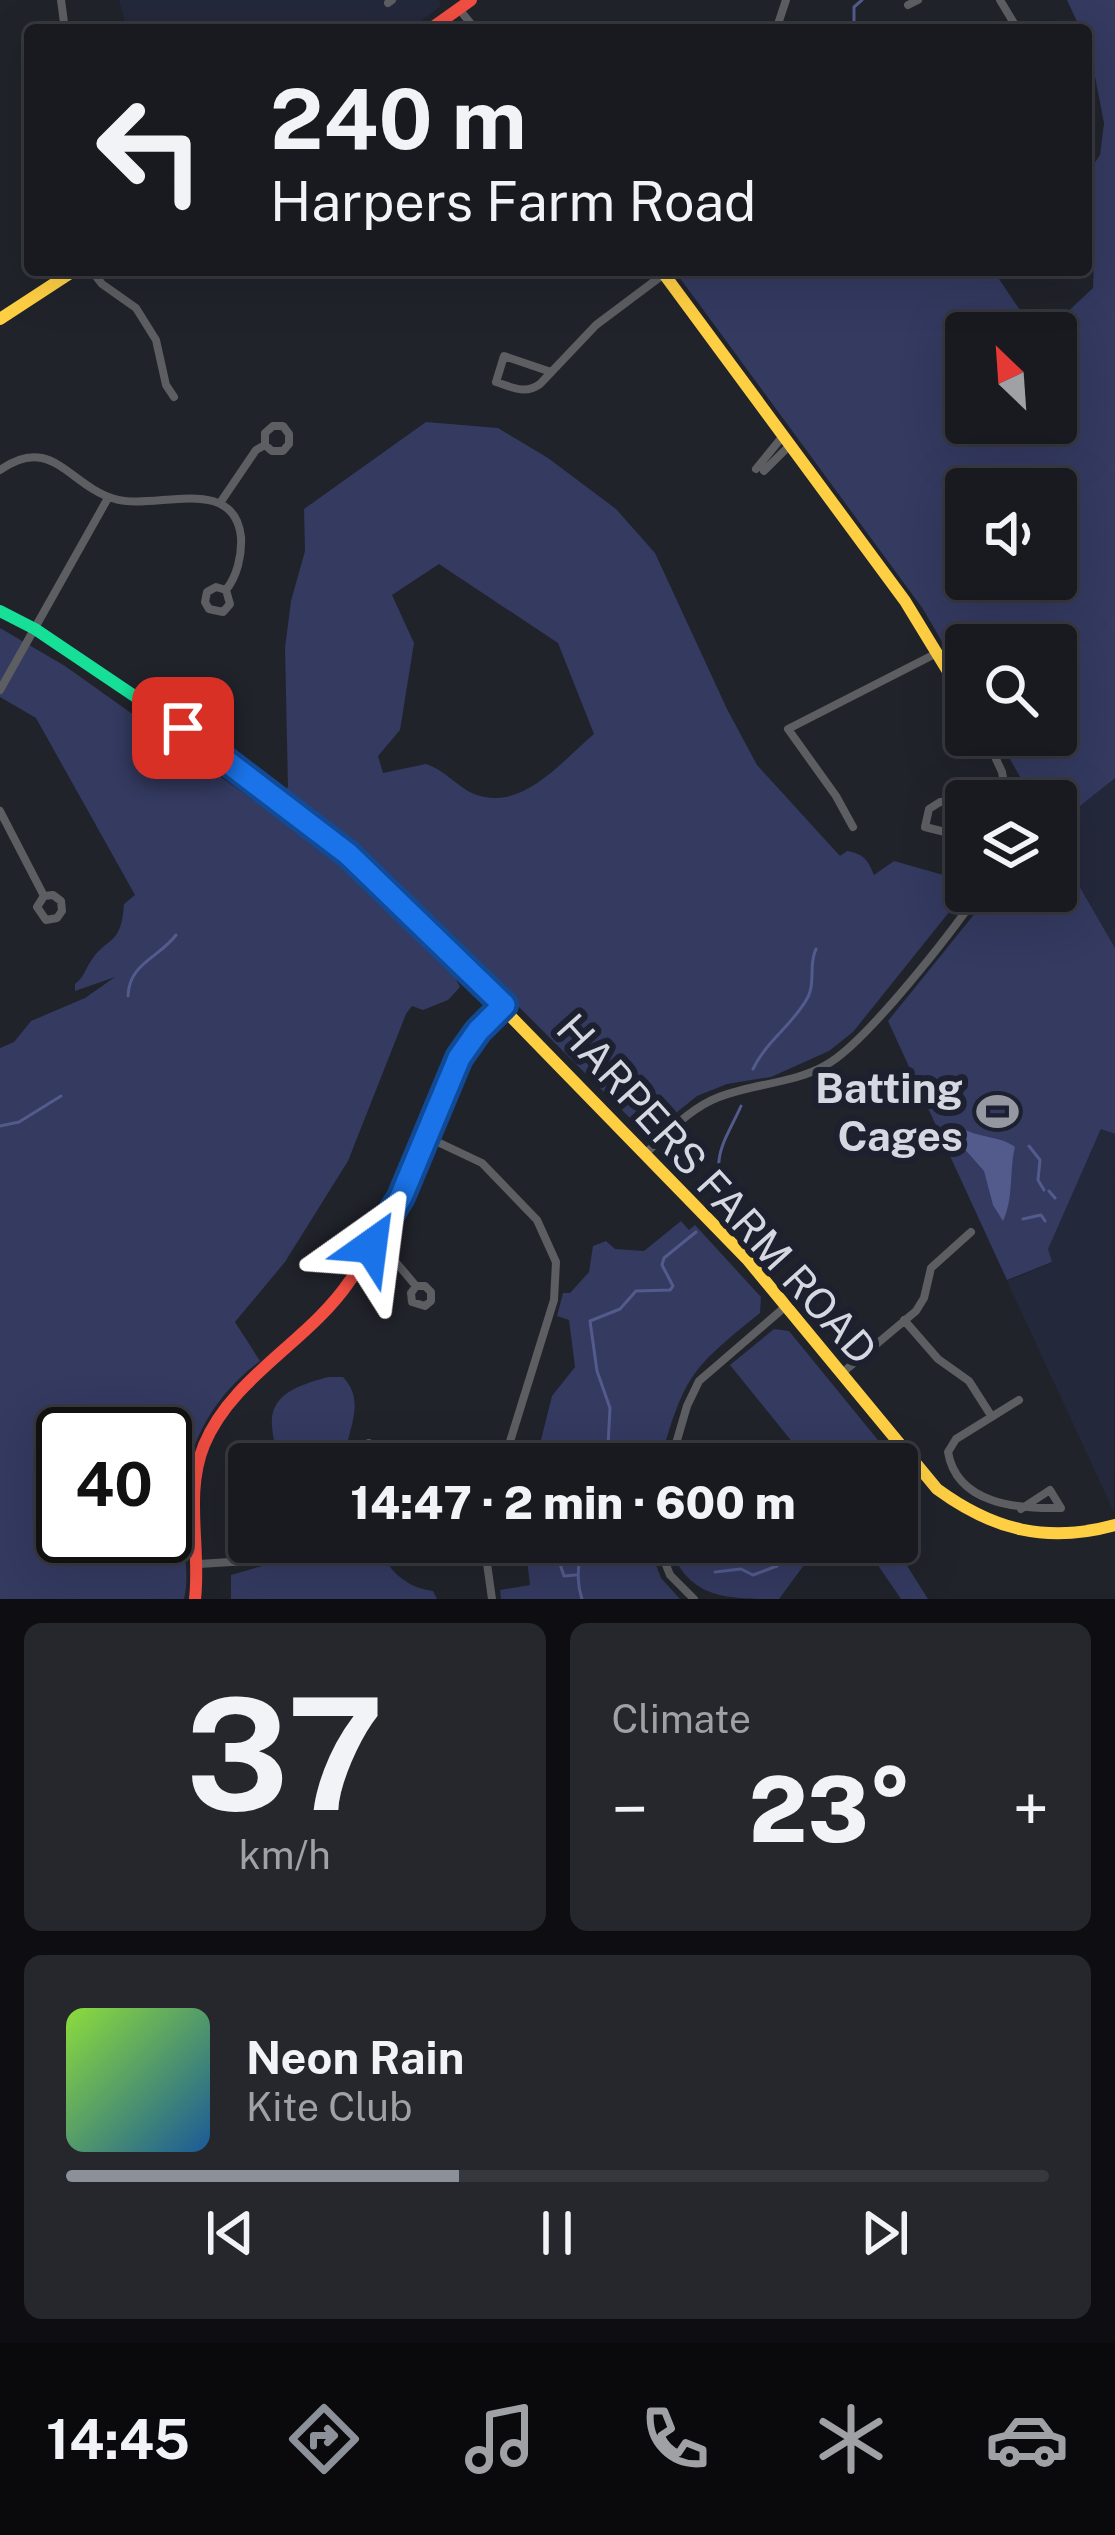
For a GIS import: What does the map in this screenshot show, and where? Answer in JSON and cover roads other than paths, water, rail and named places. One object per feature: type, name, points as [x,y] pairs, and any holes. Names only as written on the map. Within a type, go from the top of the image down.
[{"type":"main road","points":[[437,24],[465,4]]},
{"type":"main road","points":[[0,319],[66,276]]},
{"type":"main road","points":[[665,276],[788,440],[945,665]]},
{"type":"main road","name":"HARPERS FARM ROAD","points":[[0,610],[35,628],[219,753],[385,887],[504,1005],[787,1305],[925,1476],[979,1519],[1036,1536],[1074,1536],[1115,1525]]},
{"type":"main road","points":[[195,1599],[199,1564],[192,1496],[195,1470],[211,1431],[236,1395],[314,1329],[401,1197],[468,1043],[504,1005]]},
{"type":"street","points":[[96,276],[136,308],[156,340],[173,398]]},
{"type":"street","points":[[551,372],[504,356],[496,382],[529,391],[551,372],[596,325],[657,276]]},
{"type":"street","points":[[760,470],[788,440]]},
{"type":"street","points":[[220,503],[249,458],[265,445]]},
{"type":"street","points":[[0,470],[23,457],[43,457],[109,497],[146,503],[203,497],[220,503],[237,524],[241,541],[237,573],[226,590]]},
{"type":"street","points":[[0,690],[109,497]]},
{"type":"street","points":[[853,827],[788,729],[938,653]]},
{"type":"street","points":[[945,803],[932,805],[925,827],[945,832]]},
{"type":"street","points":[[0,811],[44,896]]},
{"type":"street","points":[[646,1154],[707,1102],[796,1078],[838,1058],[866,1031],[963,912]]},
{"type":"street","points":[[427,1137],[482,1163],[537,1220],[556,1262],[554,1300],[510,1443]]},
{"type":"street","points":[[842,1373],[921,1305],[931,1268],[971,1232]]},
{"type":"street","points":[[371,1246],[394,1259],[416,1286]]},
{"type":"street","points":[[676,1443],[700,1381],[787,1305]]},
{"type":"street","points":[[904,1320],[938,1360],[969,1381],[992,1417]]},
{"type":"street","points":[[1019,1400],[956,1439],[948,1459],[986,1499],[1021,1509],[1061,1508],[1050,1490],[1021,1509]]},
{"type":"street","points":[[199,1564],[228,1561]]},
{"type":"street","points":[[487,1563],[492,1599]]},
{"type":"street","points":[[665,1563],[670,1575],[694,1599]]},
{"type":"waterway","points":[[854,24],[854,7],[862,0]]},
{"type":"waterway","points":[[128,996],[139,968],[176,935]]},
{"type":"waterway","points":[[753,1069],[808,997],[816,949]]},
{"type":"waterway","points":[[0,1126],[19,1122],[61,1096]]},
{"type":"waterway","points":[[728,1211],[733,1199],[720,1174],[720,1152],[741,1106]]},
{"type":"waterway","points":[[1029,1146],[1040,1160],[1038,1180],[1044,1190]]},
{"type":"waterway","points":[[1049,1191],[1055,1198]]},
{"type":"waterway","points":[[1023,1219],[1041,1215],[1045,1221]]},
{"type":"waterway","points":[[608,1443],[610,1408],[597,1371],[590,1321],[620,1309],[636,1291],[670,1290],[673,1286],[662,1265],[664,1258],[696,1232]]},
{"type":"waterway","points":[[560,1563],[564,1576],[576,1575]]},
{"type":"waterway","points":[[579,1563],[582,1599]]},
{"type":"waterway","points":[[715,1572],[741,1569],[753,1575],[779,1563]]},
{"type":"place","name":"Batting Cages","points":[[997,1112]]}]
